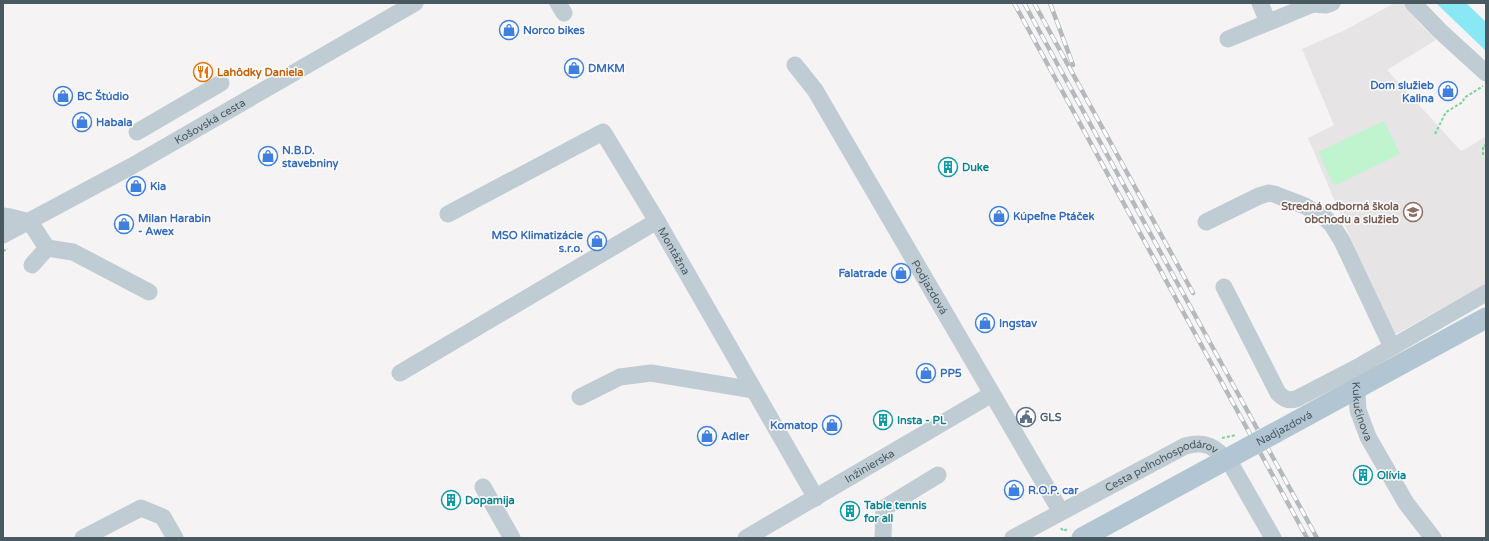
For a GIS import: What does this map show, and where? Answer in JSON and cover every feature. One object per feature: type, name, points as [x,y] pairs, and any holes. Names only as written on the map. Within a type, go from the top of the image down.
[{"type":"main road","name":"Nadjazdová","points":[[1082,538],[1486,318]]},
{"type":"street","points":[[1260,3],[1268,22]]},
{"type":"street","points":[[1228,38],[1313,4],[1326,5],[1332,3]]},
{"type":"street","points":[[1413,3],[1440,31],[1486,74]]},
{"type":"street","name":"Košovská cesta","points":[[3,235],[30,222],[162,149],[411,4]]},
{"type":"street","name":"Podjazdová","points":[[795,65],[815,90],[1061,512]]},
{"type":"street","points":[[162,149],[142,128],[221,83]]},
{"type":"street","points":[[448,214],[603,132],[657,221]]},
{"type":"street","points":[[1206,222],[1259,196],[1269,193],[1279,194],[1324,217],[1332,225],[1342,241],[1392,347]]},
{"type":"street","points":[[3,216],[30,222],[47,248],[73,252],[149,292]]},
{"type":"street","name":"Montážna","points":[[400,373],[657,221],[816,498]]},
{"type":"street","points":[[32,265],[47,248]]},
{"type":"street","points":[[1224,287],[1278,393],[1282,397],[1290,400],[1296,399],[1356,368]]},
{"type":"street","name":"Kukučínova","points":[[1433,538],[1406,503],[1368,437],[1358,410],[1356,368],[1486,293]]},
{"type":"street","points":[[580,397],[620,377],[651,373],[754,390]]},
{"type":"street","name":"Inžinierska","points":[[746,538],[992,394]]},
{"type":"street","name":"Cesta poľnohospodárov","points":[[1013,538],[1185,446],[1194,443],[1202,443],[1219,452],[1229,462],[1273,538]]},
{"type":"street","points":[[883,538],[884,508],[938,475]]},
{"type":"street","points":[[483,487],[512,538]]},
{"type":"street","points":[[84,538],[141,508],[163,517],[175,538]]},
{"type":"path","points":[[1435,134],[1446,112],[1463,102],[1464,98],[1486,84]]},
{"type":"path","points":[[1483,156],[1483,146],[1486,145]]},
{"type":"shaded area","name":"Stredná odborná škola obchodu a služieb","points":[[1395,3],[1403,3],[1421,25],[1436,40],[1387,70],[1461,151],[1486,136],[1486,284],[1394,335],[1365,272],[1308,138],[1334,125],[1302,49],[1345,30]]},
{"type":"green space","points":[[1384,121],[1400,154],[1334,186],[1318,152]]},
{"type":"water","points":[[1436,3],[1466,3],[1486,22],[1486,51]]},
{"type":"railway","points":[[1014,3],[1307,538]]},
{"type":"railway","points":[[1024,3],[1317,538]]},
{"type":"railway","points":[[1034,3],[1193,293]]},
{"type":"railway","points":[[1050,3],[1073,65]]},
{"type":"place","name":"Norco bikes","points":[[509,30]]},
{"type":"place","name":"DMKM","points":[[574,68]]},
{"type":"place","name":"Lahôdky Daniela","points":[[203,72]]},
{"type":"place","name":"Dom služieb Kalina","points":[[1448,91]]},
{"type":"place","name":"BC Štúdio","points":[[63,96]]},
{"type":"place","name":"Habala","points":[[82,122]]},
{"type":"place","name":"N.B.D. stavebniny","points":[[268,156]]},
{"type":"place","name":"Duke","points":[[948,167]]},
{"type":"place","name":"Kia","points":[[136,186]]},
{"type":"place","name":"Stredná odborná škola obchodu a služieb","points":[[1413,212]]},
{"type":"place","name":"Kúpeľne Ptáček","points":[[999,216]]},
{"type":"place","name":"Milan Harabin - Awex","points":[[124,224]]},
{"type":"place","name":"MSO Klimatizácie s.r.o.","points":[[597,241]]},
{"type":"place","name":"Falatrade","points":[[901,273]]},
{"type":"place","name":"Ingstav","points":[[985,323]]},
{"type":"place","name":"PP5","points":[[926,373]]},
{"type":"place","name":"GLS","points":[[1026,417]]},
{"type":"place","name":"Insta - PL","points":[[883,420]]},
{"type":"place","name":"Komatop","points":[[832,425]]},
{"type":"place","name":"Adler","points":[[707,436]]},
{"type":"place","name":"Olívia","points":[[1363,475]]},
{"type":"place","name":"R.O.P. car","points":[[1014,490]]},
{"type":"place","name":"Dopamija","points":[[451,500]]},
{"type":"place","name":"Table tennis for all","points":[[850,511]]}]
